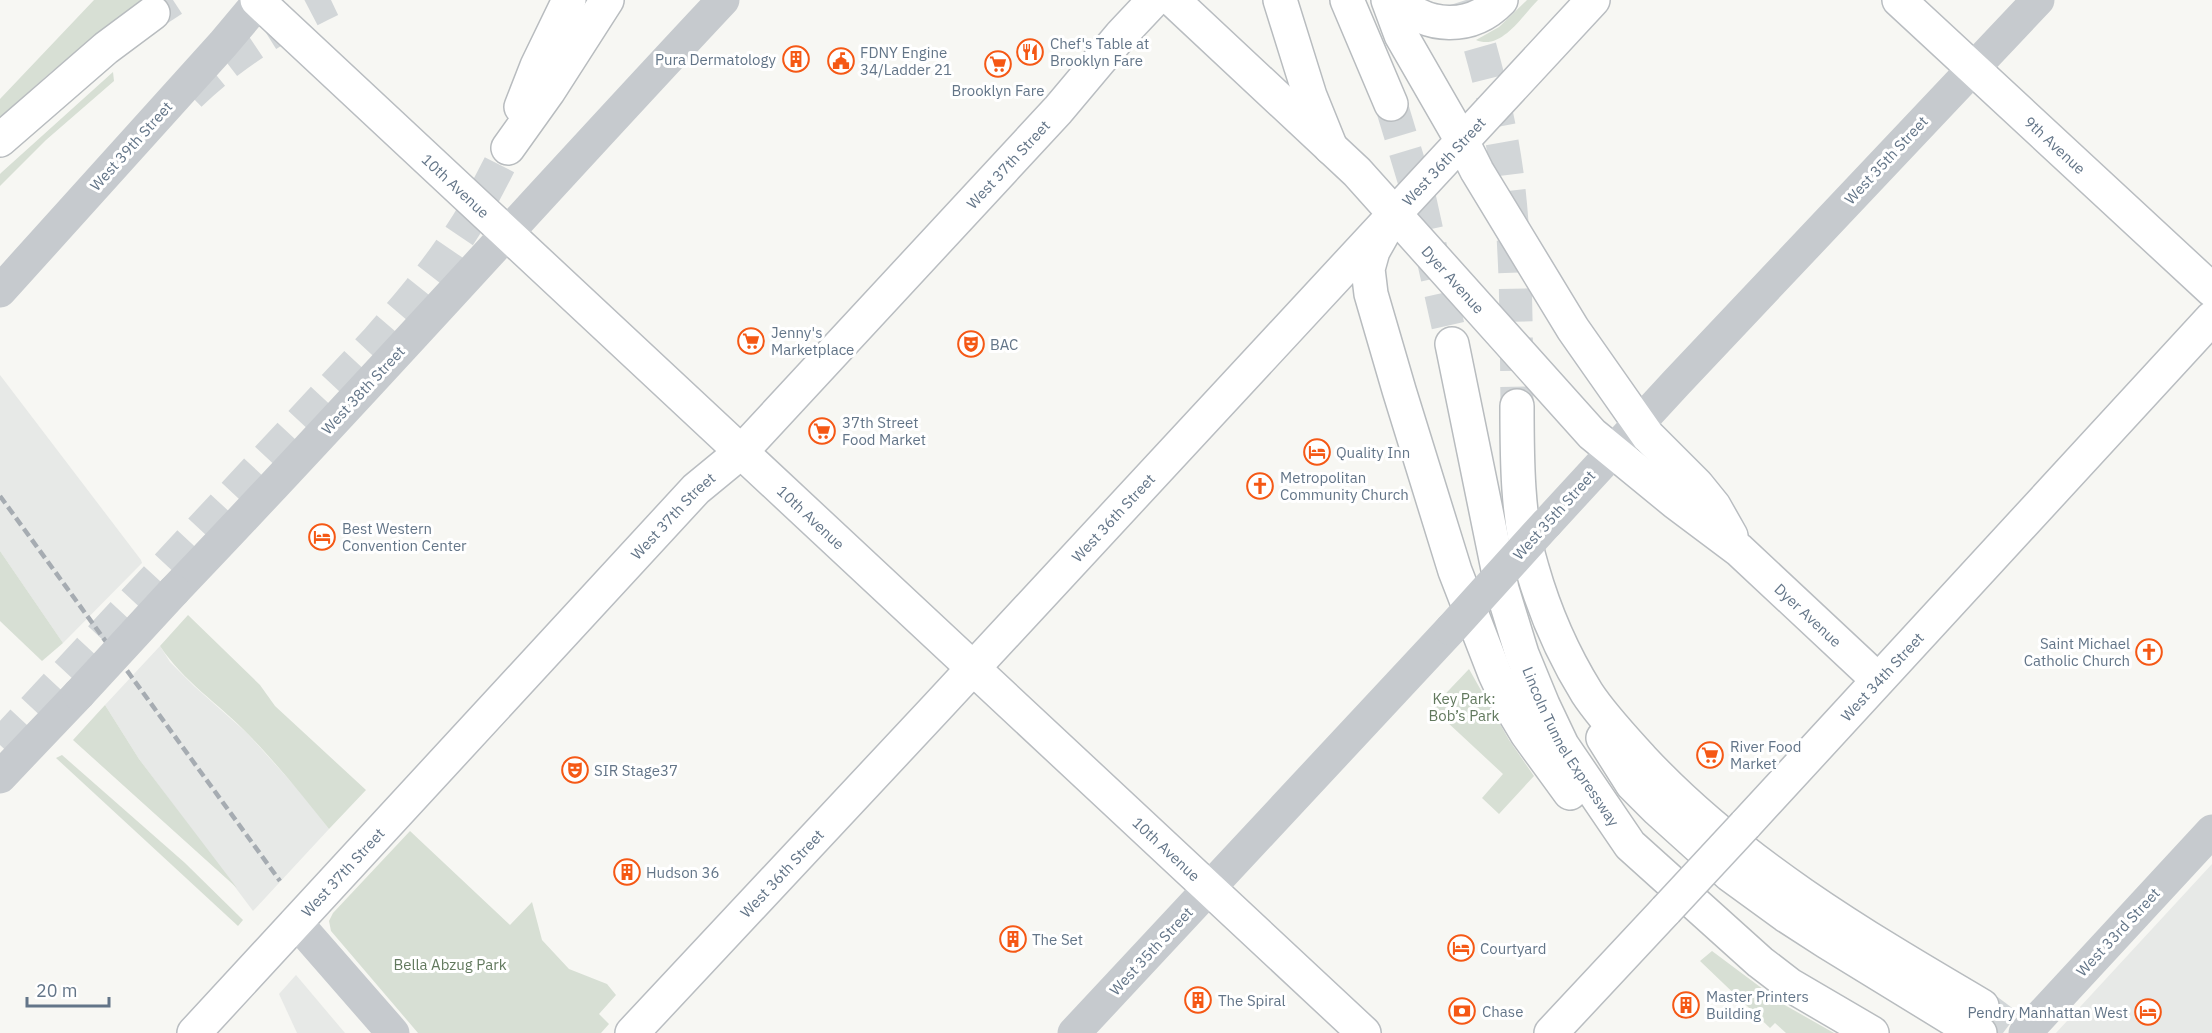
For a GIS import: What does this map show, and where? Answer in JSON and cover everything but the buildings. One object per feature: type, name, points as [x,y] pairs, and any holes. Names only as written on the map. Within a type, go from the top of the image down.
[{"type":"main road","points":[[569,0],[526,90],[508,148],[548,92],[607,0]]},
{"type":"main road","name":"West 37th Street","points":[[194,1033],[696,489],[741,452],[1058,110],[1121,35],[1154,0]]},
{"type":"main road","name":"Dyer Avenue","points":[[1173,0],[1357,172],[1592,434],[1739,550],[1878,680]]},
{"type":"main road","points":[[1280,0],[1310,96],[1332,148]]},
{"type":"main road","points":[[1347,0],[1391,104]]},
{"type":"main road","name":"Dyer Avenue","points":[[1388,0],[1401,35],[1477,171],[1556,302],[1639,424],[1658,448],[1697,485],[1714,506],[1739,550]]},
{"type":"main road","points":[[1397,0],[1423,18],[1445,23],[1467,21],[1478,17],[1501,0]]},
{"type":"main road","name":"West 36th Street","points":[[632,1033],[1593,0]]},
{"type":"main road","name":"9th Avenue","points":[[1899,0],[2212,290]]},
{"type":"main road","name":"10th Avenue","points":[[258,1],[1364,1033]]},
{"type":"main road","points":[[0,140],[105,48],[153,13]]},
{"type":"main road","points":[[1394,214],[1373,251],[1368,269],[1368,284],[1455,571],[1495,674],[1527,734],[1567,790],[1630,845]]},
{"type":"main road","name":"West 34th Street","points":[[1551,1033],[2212,318]]},
{"type":"main road","name":"Lincoln Tunnel Expressway","points":[[1452,344],[1510,620],[1543,705],[1562,745],[1630,845],[1760,962],[1790,985],[1872,1033]]},
{"type":"main road","points":[[1517,406],[1519,477],[1531,566],[1545,608],[1587,693],[1600,733],[1632,784],[1730,875],[1785,915],[1954,1020],[1981,1020]]},
{"type":"main road","points":[[1543,705],[1638,815],[1715,885],[1790,939],[1942,1033]]},
{"type":"street","name":"West 38th Street","points":[[0,777],[265,496],[723,0]]},
{"type":"street","name":"West 35th Street","points":[[1074,1033],[1639,424],[2037,0]]},
{"type":"street","name":"West 39th Street","points":[[0,291],[223,44],[258,1]]},
{"type":"street","name":"West 33rd Street","points":[[2025,1033],[2212,831]]},
{"type":"street","points":[[296,921],[393,1033]]},
{"type":"shaded area","points":[[0,375],[142,563],[63,643],[0,551]]},
{"type":"shaded area","points":[[160,646],[170,662],[194,686],[247,733],[302,794],[329,829],[253,911],[139,759],[105,705]]},
{"type":"shaded area","points":[[2212,864],[2212,1033],[2056,1033]]},
{"type":"shaded area","points":[[296,975],[345,1033],[297,1033],[279,994]]},
{"type":"green space","points":[[94,0],[143,0],[51,72],[0,117],[0,99]]},
{"type":"green space","points":[[1527,0],[1538,0],[1510,30],[1494,41],[1476,40],[1499,27]]},
{"type":"green space","points":[[113,72],[114,81],[46,140],[0,186],[0,174]]},
{"type":"green space","points":[[0,551],[63,643],[42,661],[0,621]]},
{"type":"green space","points":[[188,615],[260,685],[275,706],[366,790],[329,829],[259,745],[179,670],[160,646]]},
{"type":"green space","name":"Key Park: Bob’s Park","points":[[1469,669],[1509,740],[1534,776],[1499,814],[1482,798],[1503,774],[1432,708]]},
{"type":"green space","points":[[105,705],[139,759],[237,888],[73,740]]},
{"type":"green space","points":[[62,755],[185,863],[243,920],[238,926],[56,758]]},
{"type":"green space","name":"Bella Abzug Park","points":[[410,831],[510,925],[532,902],[542,940],[569,969],[607,984],[616,995],[599,1014],[609,1024],[601,1033],[418,1033],[331,931],[329,921],[333,913]]},
{"type":"green space","points":[[1712,951],[1783,1004],[1834,1033],[1786,1033],[1775,1023],[1770,1028],[1700,961]]},
{"type":"tunnel","points":[[153,13],[173,0]]},
{"type":"tunnel","points":[[190,95],[239,54],[294,19],[331,0]]},
{"type":"tunnel","points":[[1466,0],[1490,86],[1507,173],[1514,260],[1517,406]]},
{"type":"tunnel","points":[[1391,104],[1420,200],[1452,344]]},
{"type":"tunnel","points":[[0,745],[396,318],[433,273],[466,225],[508,148]]},
{"type":"tunnel","points":[[1982,1006],[2018,1033]]},
{"type":"railway","points":[[0,496],[280,881]]},
{"type":"place","name":"Chef's Table at Brooklyn Fare","points":[[1030,52]]},
{"type":"place","name":"Pura Dermatology","points":[[796,59]]},
{"type":"place","name":"FDNY Engine 34/Ladder 21","points":[[841,61]]},
{"type":"place","name":"Brooklyn Fare","points":[[998,64]]},
{"type":"place","name":"Jenny's Marketplace","points":[[751,341]]},
{"type":"place","name":"BAC","points":[[971,344]]},
{"type":"place","name":"37th Street Food Market","points":[[822,431]]},
{"type":"place","name":"Quality Inn","points":[[1317,452]]},
{"type":"place","name":"Metropolitan Community Church","points":[[1260,486]]},
{"type":"place","name":"Best Western Convention Center","points":[[322,537]]},
{"type":"place","name":"Saint Michael Catholic Church","points":[[2149,652]]},
{"type":"place","name":"River Food Market","points":[[1710,755]]},
{"type":"place","name":"SIR Stage37","points":[[575,770]]},
{"type":"place","name":"Hudson 36","points":[[627,872]]},
{"type":"place","name":"The Set","points":[[1013,939]]},
{"type":"place","name":"Courtyard","points":[[1461,948]]},
{"type":"place","name":"The Spiral","points":[[1198,1000]]},
{"type":"place","name":"Master Printers Building","points":[[1686,1005]]},
{"type":"place","name":"Chase","points":[[1462,1011]]},
{"type":"place","name":"Pendry Manhattan West","points":[[2148,1012]]}]
